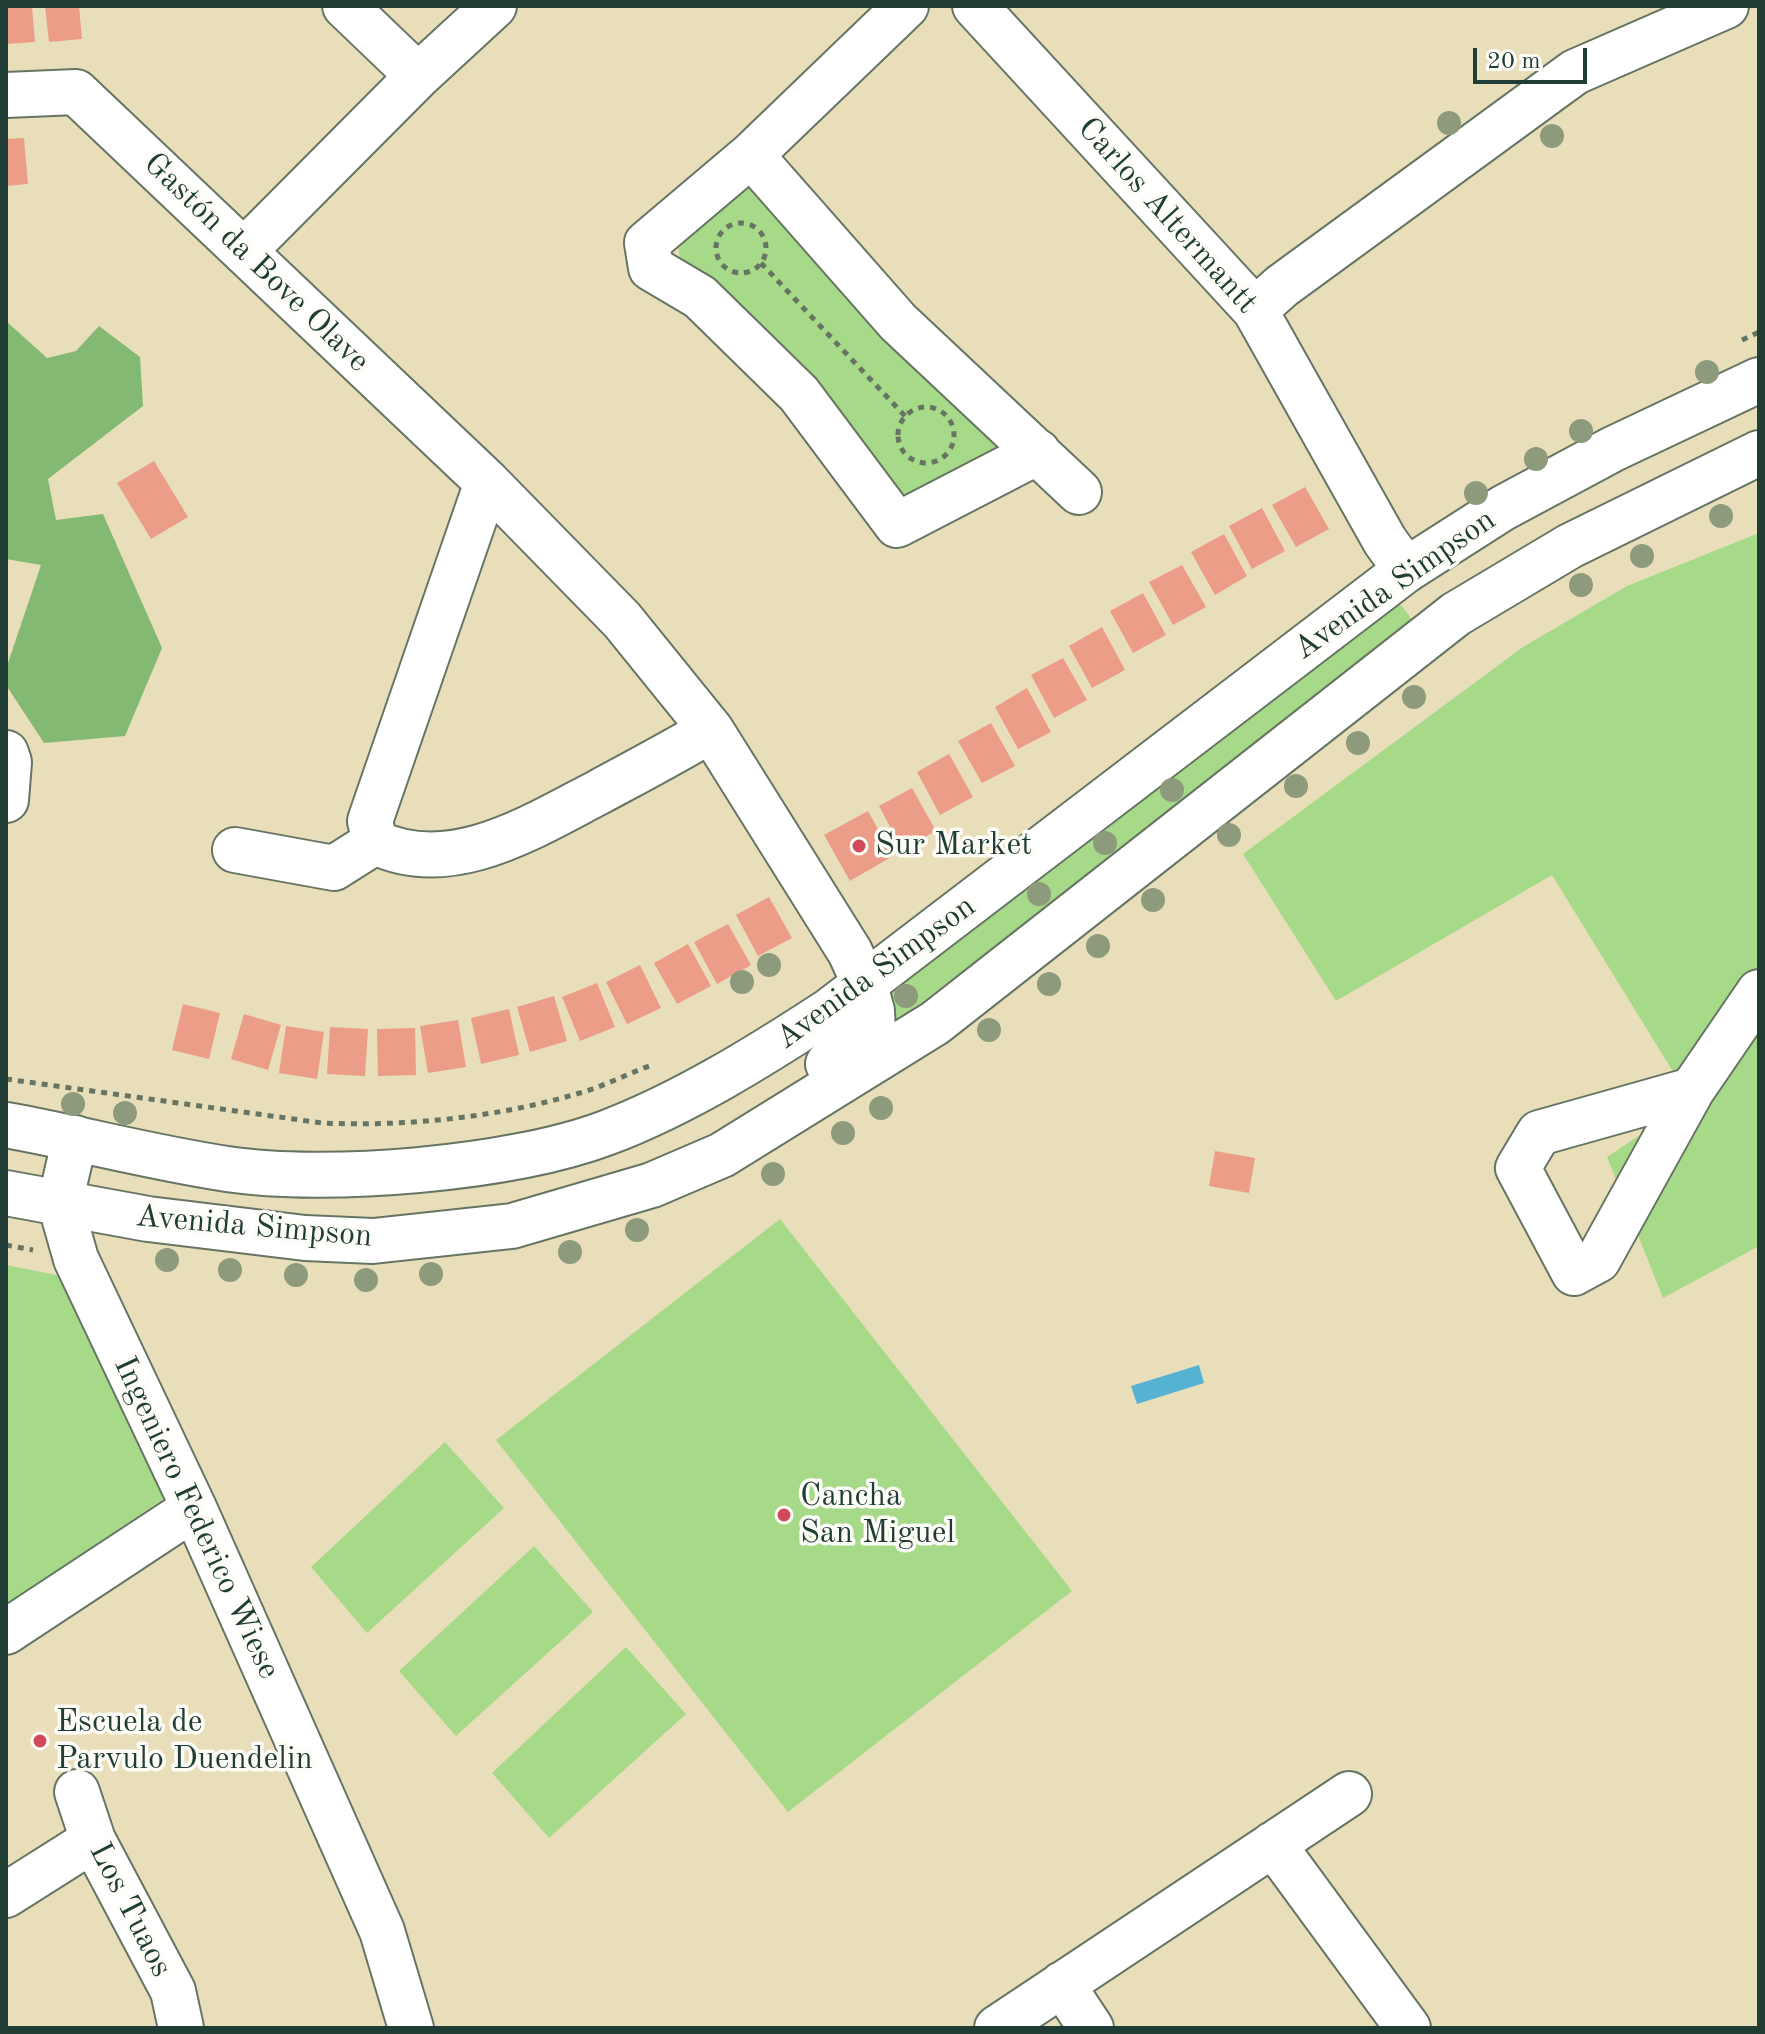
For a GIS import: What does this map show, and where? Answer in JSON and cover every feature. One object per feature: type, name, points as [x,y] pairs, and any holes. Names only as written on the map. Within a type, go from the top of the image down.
[{"type":"street","points":[[345,6],[418,76]]},
{"type":"street","points":[[244,251],[418,76],[494,6]]},
{"type":"street","points":[[906,6],[751,155],[647,243],[651,268],[700,297],[799,394],[897,525],[1038,452]]},
{"type":"street","name":"Carlos Altermantt","points":[[975,6],[1255,310],[1385,541],[1431,610],[1443,618],[1456,614]]},
{"type":"street","points":[[1255,310],[1282,286],[1575,72],[1726,6]]},
{"type":"street","name":"Gastón da Bove Olave","points":[[6,95],[76,92],[487,482],[622,620],[711,730],[850,952],[865,985],[872,1011],[873,1032],[854,1049],[705,1137],[652,1185]]},
{"type":"street","points":[[751,155],[898,322],[1079,492]]},
{"type":"street","name":"Avenida Simpson","points":[[6,1125],[228,1170],[305,1174],[397,1171],[532,1152],[605,1133],[745,1066],[865,985],[1406,570],[1503,508],[1613,449],[1759,380]]},
{"type":"street","name":"Avenida Simpson","points":[[6,1193],[148,1219],[292,1237],[373,1241],[512,1226],[652,1185],[722,1155],[935,1023],[1456,614],[1570,546],[1759,453]]},
{"type":"street","points":[[375,842],[370,821],[487,482]]},
{"type":"street","points":[[375,842],[390,849],[421,854],[455,853],[512,837],[711,730]]},
{"type":"street","points":[[6,753],[9,762],[6,800]]},
{"type":"street","points":[[235,850],[334,868],[375,842]]},
{"type":"street","points":[[1692,1090],[1759,992]]},
{"type":"street","name":"Ingeniero Federico Wiese","points":[[75,1138],[60,1203],[76,1259],[194,1508],[382,1931],[411,2028]]},
{"type":"street","points":[[6,1632],[194,1508]]},
{"type":"street","name":"Los Tuaos","points":[[77,1792],[93,1840],[173,1991],[181,2028]]},
{"type":"street","points":[[997,2028],[1349,1794]]},
{"type":"street","points":[[6,1895],[93,1840]]},
{"type":"street","points":[[1273,1844],[1408,2028]]},
{"type":"street","points":[[1062,1984],[1091,2028]]},
{"type":"path","points":[[733,225],[755,228],[766,248],[761,263],[746,272],[729,270],[718,258],[720,234],[733,225]]},
{"type":"path","points":[[761,263],[905,416]]},
{"type":"path","points":[[1739,341],[1759,332]]},
{"type":"path","points":[[920,407],[939,410],[946,415],[951,423],[953,441],[944,457],[927,463],[917,462],[903,451],[898,433],[905,416],[920,407]]},
{"type":"path","points":[[6,1079],[322,1123],[375,1126],[502,1109],[583,1092],[658,1062]]},
{"type":"green space","points":[[755,181],[991,429],[996,446],[986,463],[920,499],[901,494],[682,271],[678,246],[682,233]]},
{"type":"green space","points":[[6,321],[47,358],[76,351],[99,326],[140,357],[143,406],[48,479],[56,520],[103,514],[162,648],[125,736],[44,743],[6,685],[6,669],[41,565],[6,559]]},
{"type":"green space","points":[[1759,533],[1759,1246],[1663,1298],[1607,1157],[1691,1101],[1552,875],[1336,1001],[1243,854],[1523,647],[1627,586]]},
{"type":"green space","points":[[1401,605],[1411,618],[1405,632],[888,1028],[891,991],[1384,607]]},
{"type":"green space","name":"Cancha San Miguel","points":[[780,1219],[1072,1591],[788,1812],[496,1440]]},
{"type":"green space","points":[[6,1265],[61,1276],[166,1497],[6,1605]]},
{"type":"green space","points":[[445,1442],[504,1508],[367,1633],[311,1567]]},
{"type":"green space","points":[[534,1546],[593,1612],[456,1736],[399,1671]]},
{"type":"green space","points":[[626,1647],[686,1714],[549,1838],[492,1773]]},
{"type":"water","points":[[1199,1365],[1204,1383],[1137,1404],[1131,1386]]},
{"type":"building","points":[[6,6],[32,6],[35,42],[6,44]]},
{"type":"building","points":[[45,6],[79,6],[82,39],[49,42]]},
{"type":"building","points":[[24,138],[28,184],[6,186],[6,139]]},
{"type":"building","points":[[154,461],[188,517],[151,539],[117,483]]},
{"type":"building","points":[[1305,487],[1329,529],[1296,547],[1272,505]]},
{"type":"building","points":[[1262,508],[1285,551],[1252,569],[1229,526]]},
{"type":"building","points":[[1224,534],[1247,576],[1215,595],[1191,552]]},
{"type":"building","points":[[1182,565],[1206,607],[1173,625],[1149,582]]},
{"type":"building","points":[[1143,593],[1166,635],[1133,653],[1110,611]]},
{"type":"building","points":[[1102,627],[1125,670],[1092,688],[1069,646]]},
{"type":"building","points":[[1063,658],[1087,700],[1054,718],[1031,675]]},
{"type":"building","points":[[1027,688],[1051,732],[1018,749],[995,707]]},
{"type":"building","points":[[991,723],[1015,766],[982,783],[958,741]]},
{"type":"building","points":[[949,754],[973,797],[940,815],[917,772]]},
{"type":"building","points":[[912,788],[936,831],[902,849],[879,806]]},
{"type":"building","name":"Sur Market","points":[[868,811],[893,856],[850,881],[824,835]]},
{"type":"building","points":[[769,897],[792,938],[758,956],[736,915]]},
{"type":"building","points":[[728,924],[751,965],[717,984],[694,942]]},
{"type":"building","points":[[688,944],[711,986],[677,1004],[654,963]]},
{"type":"building","points":[[640,965],[661,1008],[627,1024],[606,982]]},
{"type":"building","points":[[597,983],[615,1027],[580,1041],[562,997]]},
{"type":"building","points":[[554,996],[567,1041],[530,1052],[517,1007]]},
{"type":"building","points":[[183,1004],[220,1013],[209,1059],[172,1050]]},
{"type":"building","points":[[509,1009],[519,1055],[481,1064],[471,1018]]},
{"type":"building","points":[[244,1014],[281,1025],[268,1070],[231,1059]]},
{"type":"building","points":[[458,1020],[466,1067],[428,1073],[420,1026]]},
{"type":"building","points":[[286,1026],[324,1032],[317,1079],[279,1073]]},
{"type":"building","points":[[330,1027],[368,1029],[365,1076],[327,1074]]},
{"type":"building","points":[[415,1028],[416,1075],[378,1076],[377,1029]]},
{"type":"building","points":[[1215,1151],[1255,1158],[1249,1193],[1209,1186]]},
{"type":"place","name":"Sur Market","points":[[859,846]]},
{"type":"place","name":"Cancha San Miguel","points":[[784,1515]]},
{"type":"place","name":"Escuela de Parvulo Duendelin","points":[[40,1741]]}]
